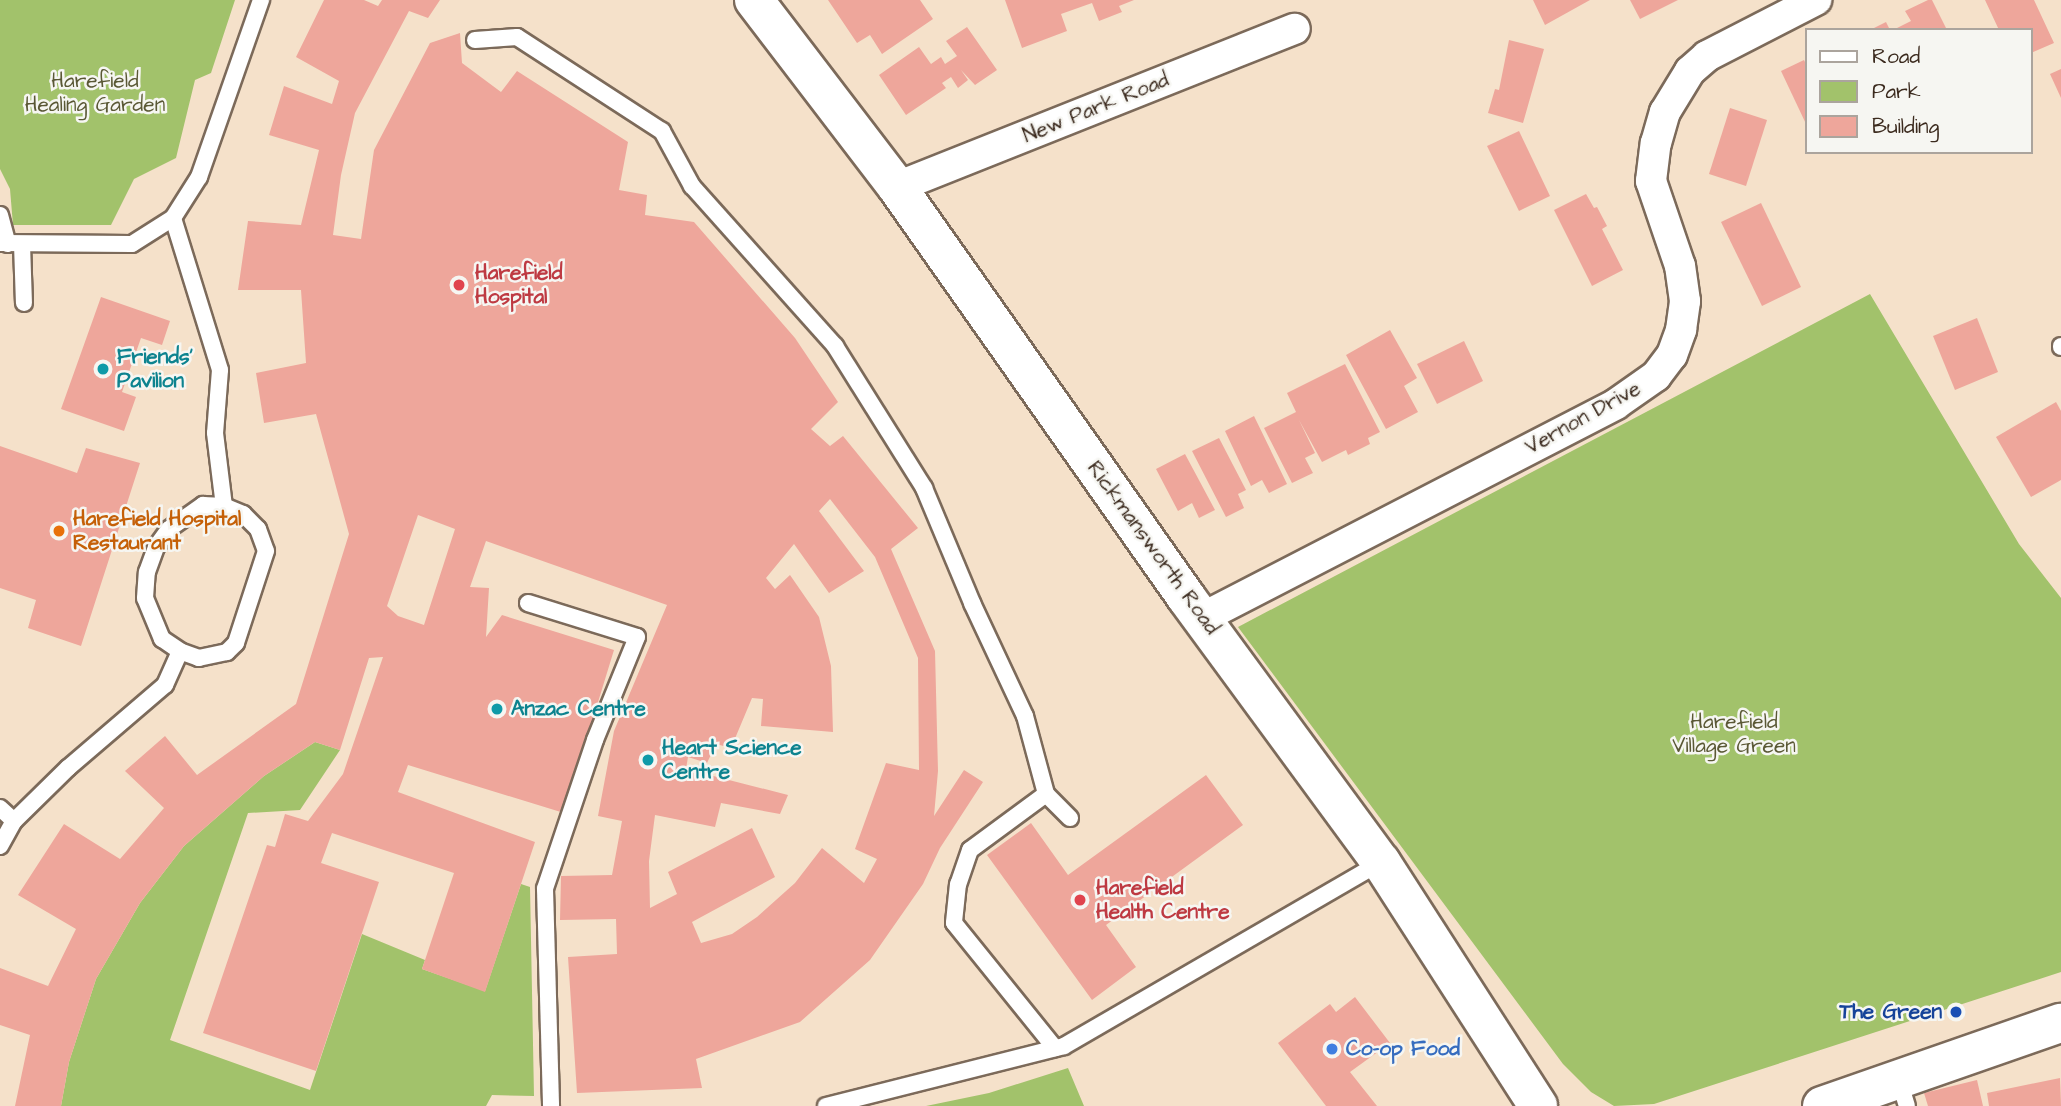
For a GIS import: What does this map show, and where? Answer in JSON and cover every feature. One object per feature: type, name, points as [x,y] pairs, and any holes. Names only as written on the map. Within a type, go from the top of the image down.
[{"type":"street","name":"Rickmansworth Road","points":[[754,0],[897,187],[1202,618],[1381,862],[1538,1106]]},
{"type":"street","name":"Vernon Drive","points":[[1202,618],[1616,404],[1656,376],[1672,355],[1681,330],[1685,301],[1680,266],[1651,181],[1656,143],[1665,112],[1690,71],[1707,56],[1816,0]]},
{"type":"street","name":"New Park Road","points":[[897,187],[1295,29]]},
{"type":"street","points":[[1825,1106],[1903,1093],[2061,1023]]},
{"type":"lane","points":[[10,244],[132,244],[173,218],[199,177],[261,0]]},
{"type":"lane","points":[[474,40],[517,37],[662,131],[692,186],[835,346],[924,488],[972,603],[1025,716],[1046,794],[1070,818]]},
{"type":"lane","points":[[0,215],[24,303]]},
{"type":"lane","points":[[173,218],[220,370],[215,433],[223,506]]},
{"type":"lane","points":[[203,505],[223,506],[243,514],[258,529],[266,551],[264,563],[236,643],[227,652],[213,656],[199,658],[180,651],[162,639],[150,615],[145,598],[147,572],[156,547],[169,529],[203,505]]},
{"type":"lane","points":[[528,603],[637,637],[595,740],[545,889],[551,1106]]},
{"type":"lane","points":[[0,846],[13,821],[68,768],[165,685],[180,651]]},
{"type":"lane","points":[[1046,794],[970,850],[958,884],[954,923],[1055,1048]]},
{"type":"lane","points":[[0,808],[13,821]]},
{"type":"lane","points":[[826,1106],[1063,1046],[1381,862]]},
{"type":"green space","name":"Harefield Healing Garden","points":[[0,0],[235,0],[211,73],[195,80],[176,158],[134,179],[111,225],[13,225],[10,189],[0,169]]},
{"type":"green space","name":"Harefield Village Green","points":[[1870,294],[2019,544],[2061,598],[2061,972],[1654,1104],[1614,1106],[1591,1092],[1563,1064],[1238,627]]},
{"type":"green space","points":[[315,742],[340,750],[300,810],[248,813],[170,1040],[310,1090],[362,934],[425,960],[422,969],[485,991],[521,884],[530,887],[534,1096],[492,1095],[486,1106],[61,1106],[69,1062],[96,979],[140,903],[184,846],[264,776]]},
{"type":"green space","points":[[1068,1068],[1084,1106],[926,1106],[989,1093]]},
{"type":"building","points":[[324,0],[364,0],[378,6],[382,0],[440,0],[428,18],[409,11],[355,113],[341,175],[333,235],[361,239],[374,150],[430,43],[460,33],[462,63],[501,92],[517,71],[628,142],[619,190],[647,195],[645,215],[694,222],[795,338],[838,402],[811,429],[830,446],[843,436],[918,528],[891,549],[935,651],[938,771],[934,816],[964,770],[983,782],[940,848],[923,884],[870,960],[800,1022],[696,1059],[702,1088],[577,1093],[568,957],[617,954],[616,919],[560,920],[561,876],[612,875],[622,821],[598,816],[614,731],[667,605],[486,541],[470,587],[489,588],[486,637],[502,615],[614,650],[564,813],[408,765],[398,792],[535,842],[485,992],[422,969],[454,873],[332,833],[321,863],[379,882],[316,1071],[203,1033],[267,845],[275,847],[285,814],[308,821],[343,774],[383,657],[369,658],[340,750],[315,742],[264,776],[184,846],[140,903],[96,979],[69,1062],[61,1106],[15,1106],[30,1035],[0,1025],[0,968],[48,986],[76,929],[18,895],[64,824],[120,859],[164,808],[125,771],[165,736],[197,775],[296,704],[349,534],[316,414],[264,423],[256,373],[306,363],[301,290],[238,290],[248,221],[301,225],[319,150],[269,135],[284,86],[332,104],[339,81],[296,57]],"holes":[[[830,499],[875,557],[918,658],[919,770],[886,763],[855,849],[877,859],[864,883],[822,848],[795,883],[757,917],[732,934],[701,943],[692,922],[775,877],[752,828],[668,872],[677,894],[650,908],[649,861],[655,815],[715,827],[721,803],[780,814],[788,795],[686,769],[688,757],[707,763],[716,744],[731,748],[752,698],[763,699],[761,726],[833,732],[831,666],[819,617],[790,575],[775,589],[766,578],[794,544],[829,593],[864,571],[819,511]],[[418,515],[455,529],[424,625],[398,616],[387,606]]]},
{"type":"building","points":[[828,0],[920,0],[933,19],[882,54],[870,35],[857,43]]},
{"type":"building","points":[[1005,0],[1134,0],[1119,6],[1122,12],[1099,21],[1092,3],[1061,14],[1067,31],[1022,48]]},
{"type":"building","points":[[1533,0],[1590,0],[1545,25]]},
{"type":"building","points":[[1630,0],[1678,0],[1640,19]]},
{"type":"building","points":[[1932,0],[1946,28],[1897,28],[1911,21],[1905,11]]},
{"type":"building","points":[[1985,0],[2034,0],[2054,43],[2033,52],[2033,28],[1998,28]]},
{"type":"building","points":[[1886,22],[1889,28],[1874,28]]},
{"type":"building","points":[[967,27],[997,70],[975,85],[961,70],[968,80],[958,88],[951,77],[942,83],[946,88],[906,115],[879,75],[919,47],[931,64],[941,57],[945,64],[957,56],[946,41]]},
{"type":"building","points":[[1509,40],[1544,49],[1523,123],[1488,113],[1495,89],[1499,90]]},
{"type":"building","points":[[1804,60],[1806,64],[1806,124],[1781,71]]},
{"type":"building","points":[[2061,69],[2061,98],[2050,74]]},
{"type":"building","points":[[1730,108],[1767,120],[1746,186],[1709,174]]},
{"type":"building","points":[[1519,131],[1550,196],[1519,211],[1487,146]]},
{"type":"building","points":[[1586,194],[1607,226],[1602,229],[1623,270],[1592,286],[1554,210]]},
{"type":"building","points":[[1761,203],[1801,287],[1762,306],[1721,222]]},
{"type":"building","name":"Friends' Pavilion","points":[[101,297],[170,321],[162,345],[141,338],[122,392],[136,397],[124,431],[61,409]]},
{"type":"building","points":[[1977,318],[1998,372],[1955,390],[1933,336]]},
{"type":"building","points":[[1390,330],[1417,378],[1404,386],[1418,412],[1386,429],[1346,355]]},
{"type":"building","points":[[1464,341],[1483,381],[1437,404],[1417,364]]},
{"type":"building","points":[[1345,364],[1380,432],[1368,438],[1370,444],[1348,455],[1346,450],[1322,462],[1299,420],[1315,453],[1305,458],[1313,473],[1292,483],[1264,428],[1296,412],[1287,393]]},
{"type":"building","points":[[2056,402],[2061,411],[2061,480],[2031,497],[1996,437]]},
{"type":"building","points":[[1254,416],[1287,484],[1269,493],[1262,480],[1251,486],[1225,431]]},
{"type":"building","points":[[1219,438],[1246,490],[1238,494],[1244,508],[1226,517],[1192,451]]},
{"type":"building","name":"Harefield Hospital Restaurant","points":[[0,446],[77,473],[86,448],[140,463],[81,646],[28,628],[36,600],[0,588]]},
{"type":"building","points":[[1185,454],[1215,510],[1199,518],[1192,503],[1178,511],[1156,469]]},
{"type":"building","name":"Harefield Health Centre","points":[[1206,775],[1243,825],[1106,925],[1136,967],[1092,1000],[987,855],[1031,823],[1068,875]]},
{"type":"building","name":"Co-op Food","points":[[1355,997],[1390,1043],[1350,1072],[1377,1106],[1326,1106],[1278,1043],[1330,1004],[1336,1012]]},
{"type":"building","points":[[2060,1078],[2061,1106],[1989,1106],[1987,1093]]},
{"type":"building","points":[[1977,1080],[1983,1106],[1928,1106],[1924,1093]]},
{"type":"place","name":"Harefield Hospital","points":[[459,285]]},
{"type":"place","name":"Friends' Pavilion","points":[[103,369]]},
{"type":"place","name":"Harefield Hospital Restaurant","points":[[59,531]]},
{"type":"place","name":"Anzac Centre","points":[[497,709]]},
{"type":"place","name":"Heart Science Centre","points":[[648,760]]},
{"type":"place","name":"Harefield Health Centre","points":[[1080,900]]},
{"type":"place","name":"The Green","points":[[1956,1012]]},
{"type":"place","name":"Co-op Food","points":[[1332,1049]]}]
